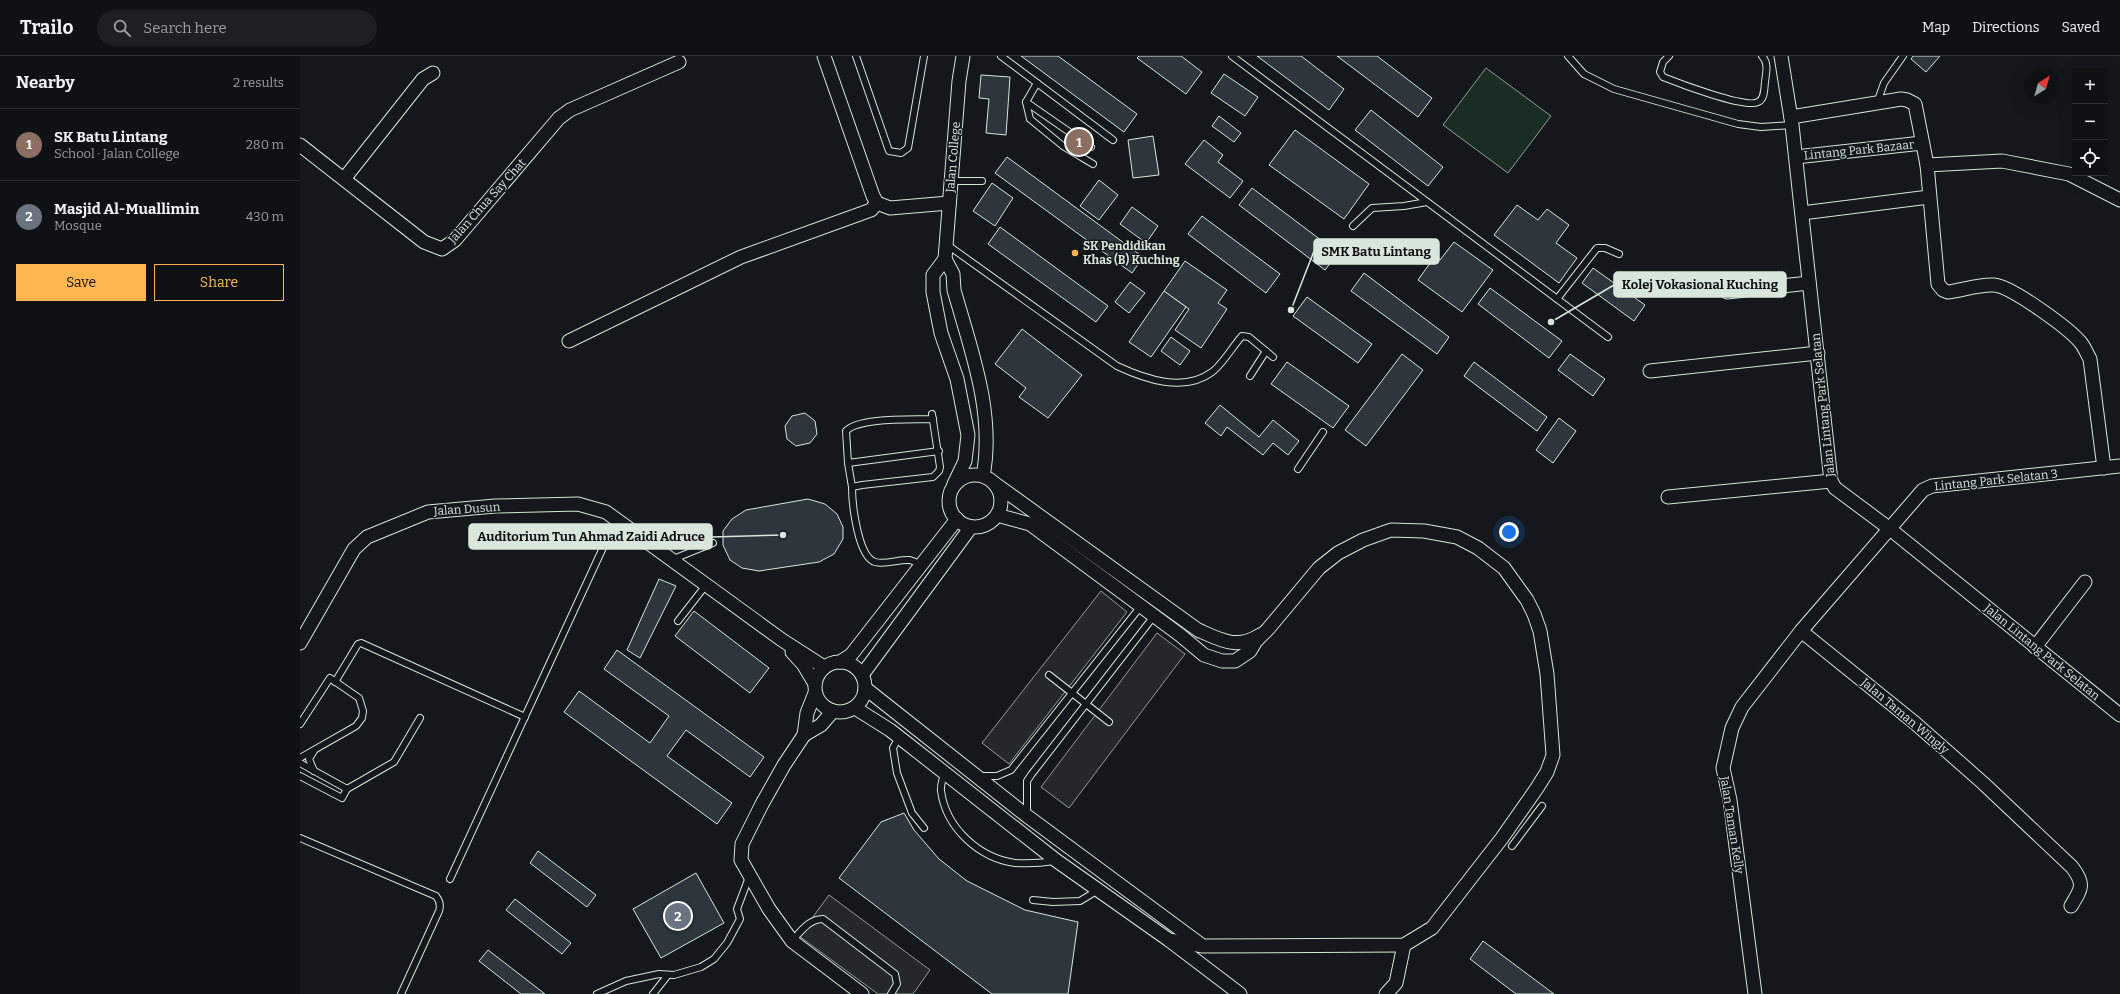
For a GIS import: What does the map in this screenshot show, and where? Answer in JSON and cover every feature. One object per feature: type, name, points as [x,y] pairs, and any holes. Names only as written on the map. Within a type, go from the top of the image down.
[{"type":"street","points":[[824,56],[877,204],[890,208],[949,203]]},
{"type":"street","name":"Jalan College","points":[[945,258],[959,81],[963,56]]},
{"type":"street","name":"Jalan Lintang Park Selatan","points":[[1781,56],[1796,157],[1831,481],[1835,488],[1890,529],[2120,715]]},
{"type":"street","name":"Jalan Chua Say Chat","points":[[300,145],[424,242],[442,249],[455,240],[559,118],[570,110],[679,62]]},
{"type":"street","points":[[344,179],[423,79],[433,73]]},
{"type":"street","points":[[1791,121],[1901,99],[1915,104],[1926,165],[1938,284],[1943,290],[1948,292],[1994,285],[2004,287],[2041,311],[2082,344],[2090,359],[2104,468]]},
{"type":"street","name":"Lintang Park Bazaar","points":[[1796,157],[1922,143]]},
{"type":"street","points":[[1926,165],[2002,161],[2069,174],[2120,200]]},
{"type":"street","points":[[1802,214],[1930,197]]},
{"type":"street","points":[[569,341],[740,257],[872,210],[877,204]]},
{"type":"street","points":[[945,258],[953,274],[954,290],[985,409],[989,479],[1001,495],[1000,509],[997,515],[986,525],[971,526],[957,519],[951,512],[949,502],[950,493],[965,461],[968,435],[957,379],[941,333],[933,292],[934,275],[945,258]]},
{"type":"street","points":[[1727,292],[1809,283]]},
{"type":"street","points":[[1650,371],[1818,353]]},
{"type":"street","name":"Lintang Park Selatan 3","points":[[1890,529],[1923,490],[1932,486],[2120,466]]},
{"type":"street","points":[[954,484],[968,475],[989,479],[1198,630],[1226,643],[1242,643],[1254,639],[1268,629]]},
{"type":"street","points":[[1668,497],[1831,481]]},
{"type":"street","name":"Jalan Dusun","points":[[300,643],[354,549],[367,538],[428,512],[495,506],[587,505],[606,512],[782,640]]},
{"type":"street","points":[[997,515],[1030,524],[1141,606],[1204,656],[1222,661],[1236,661],[1250,651],[1256,641],[1268,629],[1319,568],[1338,553],[1363,540],[1391,530],[1424,531],[1457,538],[1478,548],[1504,568],[1534,614],[1540,631],[1547,682],[1553,755],[1547,772],[1502,838],[1432,928],[1404,945],[1203,946],[1169,940]]},
{"type":"street","points":[[804,735],[807,713],[819,672],[824,667],[840,662],[851,655],[923,565],[957,519]]},
{"type":"street","points":[[862,675],[971,526]]},
{"type":"street","points":[[1801,631],[1890,529]]},
{"type":"street","points":[[2035,647],[2085,582]]},
{"type":"street","name":"Jalan Taman Wingly","points":[[1801,631],[1915,723],[1982,782],[2072,867],[2080,878],[2082,884],[2072,906]]},
{"type":"street","name":"Jalan Taman Kelly","points":[[1755,994],[1735,837],[1724,768],[1732,728],[1742,707],[1801,631]]},
{"type":"street","points":[[782,640],[803,664],[815,688],[819,701],[825,708],[841,712],[855,708],[864,696],[865,688],[862,675],[853,665],[840,662]]},
{"type":"street","points":[[782,640],[824,667]]},
{"type":"street","points":[[865,688],[1027,816],[1203,946]]},
{"type":"street","points":[[855,708],[898,737],[1057,861],[1169,940],[1240,994]]},
{"type":"street","points":[[833,711],[821,725],[804,735],[784,765],[742,844],[741,860],[769,909],[792,941],[862,994]]},
{"type":"street","points":[[1057,861],[1066,857],[1072,849]]},
{"type":"street","points":[[1386,994],[1396,983],[1404,945]]},
{"type":"lane","points":[[856,56],[889,151],[901,153],[908,148],[924,56]]},
{"type":"lane","points":[[1001,56],[1113,140]]},
{"type":"lane","points":[[1232,56],[1608,337]]},
{"type":"lane","points":[[1568,56],[1584,74],[1614,89],[1738,124],[1761,127],[1791,121]]},
{"type":"lane","points":[[1669,56],[1664,62],[1660,72],[1663,77],[1729,99],[1752,103],[1758,102],[1762,98],[1764,92],[1766,60],[1762,56]]},
{"type":"lane","points":[[1877,103],[1884,83],[1903,56]]},
{"type":"lane","points":[[1037,83],[1026,102],[1030,119],[1063,146],[1093,164]]},
{"type":"lane","points":[[1026,102],[1091,147]]},
{"type":"lane","points":[[951,181],[982,181]]},
{"type":"lane","points":[[1353,226],[1372,208],[1404,206],[1427,202]]},
{"type":"lane","points":[[946,244],[1117,366],[1135,374],[1158,381],[1197,381],[1213,372],[1242,336],[1249,337],[1273,357]]},
{"type":"lane","points":[[1557,299],[1597,248],[1605,248],[1619,254]]},
{"type":"lane","points":[[1250,376],[1266,351]]},
{"type":"lane","points":[[852,488],[862,485],[933,477],[939,471],[940,467],[939,451],[932,416],[863,423],[851,426],[846,430],[848,463],[854,512],[863,551],[869,559],[877,563],[910,560],[923,565]]},
{"type":"lane","points":[[1298,470],[1323,432]]},
{"type":"lane","points":[[848,463],[939,451]]},
{"type":"lane","points":[[450,880],[607,539]]},
{"type":"lane","points":[[666,555],[713,543]]},
{"type":"lane","points":[[678,621],[706,585]]},
{"type":"lane","points":[[976,776],[997,776],[1011,770],[1141,606]]},
{"type":"lane","points":[[1027,816],[1027,781],[1154,616]]},
{"type":"lane","points":[[335,682],[358,644],[361,643],[525,717]]},
{"type":"lane","points":[[1049,675],[1073,692],[1109,722]]},
{"type":"lane","points":[[300,724],[330,678],[360,698],[363,715],[356,726],[300,758]]},
{"type":"lane","points":[[300,776],[342,798],[347,789],[394,762],[420,718]]},
{"type":"lane","points":[[898,737],[893,748],[897,773],[912,813],[924,828]]},
{"type":"lane","points":[[314,771],[309,759],[316,748]]},
{"type":"lane","points":[[300,764],[347,789]]},
{"type":"lane","points":[[944,772],[941,790],[944,805],[957,831],[973,845],[989,854],[1014,863],[1037,864],[1057,861]]},
{"type":"lane","points":[[1512,846],[1542,806]]},
{"type":"lane","points":[[300,838],[439,898],[441,906],[401,994]]},
{"type":"lane","points":[[597,994],[626,981],[659,974],[674,975],[701,967],[714,959],[727,943],[740,919],[737,909],[750,876]]},
{"type":"lane","points":[[1032,900],[1053,902],[1080,901],[1098,890]]},
{"type":"lane","points":[[792,941],[807,925],[816,919],[822,920],[895,974],[897,984],[891,994]]},
{"type":"lane","points":[[653,994],[668,975]]},
{"type":"green space","points":[[1486,68],[1551,116],[1508,173],[1443,125]]},
{"type":"shaded area","points":[[1101,591],[1127,612],[1009,764],[982,743]]},
{"type":"shaded area","points":[[1157,633],[1185,654],[1069,808],[1041,787]]},
{"type":"shaded area","points":[[829,895],[930,970],[913,994],[878,994],[799,936]]},
{"type":"building","points":[[1021,56],[1058,56],[1137,114],[1124,132]]},
{"type":"building","points":[[1139,56],[1181,56],[1202,72],[1186,94],[1137,58]]},
{"type":"building","points":[[1257,56],[1301,56],[1344,89],[1329,110]]},
{"type":"building","points":[[1337,56],[1377,56],[1432,98],[1418,117]]},
{"type":"building","points":[[1913,56],[1940,56],[1926,72],[1911,59]]},
{"type":"building","points":[[1224,74],[1258,97],[1245,116],[1211,93]]},
{"type":"building","points":[[981,75],[1010,77],[1006,135],[986,133],[989,99],[979,98]]},
{"type":"building","points":[[1371,110],[1443,167],[1428,186],[1355,130]]},
{"type":"building","points":[[1219,116],[1241,133],[1234,142],[1212,126]]},
{"type":"building","points":[[1295,130],[1369,184],[1344,219],[1269,165]]},
{"type":"building","points":[[1153,136],[1159,175],[1133,178],[1128,140]]},
{"type":"building","points":[[1204,140],[1223,155],[1218,162],[1243,181],[1230,198],[1185,164]]},
{"type":"building","points":[[1007,157],[1143,257],[1132,273],[995,173]]},
{"type":"building","points":[[1099,180],[1118,195],[1099,220],[1080,206]]},
{"type":"building","points":[[992,183],[1013,198],[995,226],[973,211]]},
{"type":"building","points":[[1252,188],[1338,253],[1325,270],[1239,205]]},
{"type":"building","points":[[1517,205],[1538,220],[1547,209],[1569,225],[1556,243],[1577,258],[1559,283],[1494,235]]},
{"type":"building","points":[[1132,207],[1158,226],[1146,243],[1120,224]]},
{"type":"building","points":[[1202,216],[1280,274],[1266,293],[1188,234]]},
{"type":"building","points":[[1000,227],[1108,306],[1096,322],[988,244]]},
{"type":"building","points":[[1454,242],[1493,270],[1462,312],[1418,280],[1435,256],[1440,260]]},
{"type":"building","points":[[1185,261],[1227,290],[1218,303],[1227,309],[1201,348],[1175,330],[1189,309],[1164,291]]},
{"type":"building","points":[[1593,268],[1645,305],[1634,321],[1582,283]]},
{"type":"building","points":[[1364,273],[1449,337],[1437,354],[1351,291]]},
{"type":"building","points":[[1130,282],[1145,293],[1129,313],[1115,302]]},
{"type":"building","points":[[1490,288],[1562,341],[1549,358],[1478,304]]},
{"type":"building","points":[[1164,291],[1186,307],[1151,357],[1129,342]]},
{"type":"building","points":[[1307,297],[1372,344],[1358,363],[1293,316]]},
{"type":"building","points":[[1022,329],[1082,375],[1048,418],[1019,397],[1026,388],[995,364]]},
{"type":"building","points":[[1171,337],[1190,351],[1180,365],[1161,351]]},
{"type":"building","points":[[1402,354],[1423,370],[1366,446],[1345,430]]},
{"type":"building","points":[[1570,354],[1605,379],[1593,396],[1558,370]]},
{"type":"building","points":[[1287,362],[1349,406],[1333,428],[1271,384]]},
{"type":"building","points":[[1474,362],[1547,417],[1537,431],[1464,376]]},
{"type":"building","points":[[1220,405],[1259,437],[1273,420],[1299,441],[1288,455],[1273,443],[1263,455],[1227,427],[1221,436],[1205,423]]},
{"type":"building","points":[[805,413],[815,421],[817,434],[810,443],[796,446],[787,439],[785,426],[792,416]]},
{"type":"building","points":[[1559,418],[1576,431],[1553,463],[1536,450]]},
{"type":"building","points":[[808,499],[825,504],[837,514],[843,527],[843,539],[834,554],[819,562],[759,571],[742,568],[730,560],[723,545],[723,531],[732,519],[746,510]]},
{"type":"building","points":[[659,579],[676,586],[640,658],[627,650]]},
{"type":"building","points":[[694,611],[769,668],[750,693],[675,636]]},
{"type":"building","points":[[617,650],[764,757],[750,777],[686,730],[667,756],[732,803],[717,824],[564,712],[579,691],[650,743],[669,716],[604,669]]},
{"type":"building","points":[[904,813],[914,830],[939,859],[967,881],[1025,910],[1078,922],[1068,994],[992,994],[839,878],[881,822]]},
{"type":"building","points":[[538,851],[596,895],[587,907],[530,863]]},
{"type":"building","points":[[696,873],[724,923],[661,958],[633,909]]},
{"type":"building","points":[[515,899],[571,943],[562,954],[506,910]]},
{"type":"building","points":[[1483,941],[1554,994],[1516,994],[1470,959]]},
{"type":"building","points":[[488,950],[545,994],[521,994],[479,961]]},
{"type":"place","name":"SK Batu Lintang","points":[[1079,142]]},
{"type":"place","name":"SK Pendidikan Khas (B) Kuching","points":[[1075,253]]},
{"type":"place","name":"SMK Batu Lintang","points":[[1291,310]]},
{"type":"place","name":"Kolej Vokasional Kuching","points":[[1551,322]]},
{"type":"place","name":"Auditorium Tun Ahmad Zaidi Adruce","points":[[783,535]]},
{"type":"place","name":"Masjid Al-Muallimin","points":[[678,916]]}]
